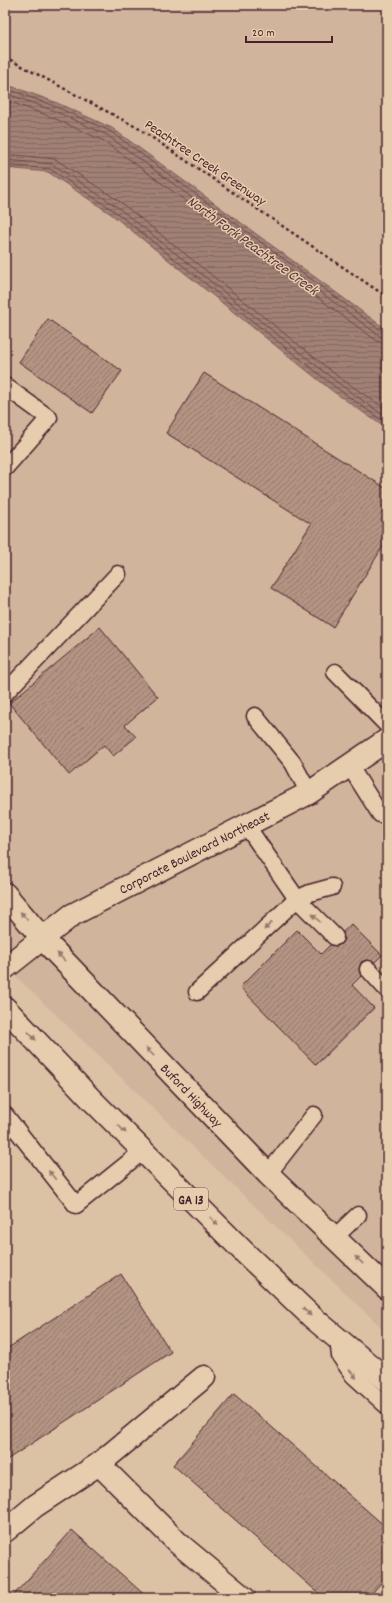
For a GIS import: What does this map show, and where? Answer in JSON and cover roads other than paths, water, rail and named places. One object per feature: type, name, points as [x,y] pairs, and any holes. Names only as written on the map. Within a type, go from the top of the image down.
[{"type":"main road","name":"Corporate Boulevard Northeast","points":[[5,968],[72,915],[309,792],[387,740]]},
{"type":"main road","name":"Buford Highway","points":[[5,894],[42,938],[268,1174],[387,1288]]},
{"type":"main road","name":"GA 13","points":[[5,1008],[91,1099],[306,1312],[387,1380]]},
{"type":"main road","points":[[5,1531],[35,1506],[99,1464],[204,1377]]},
{"type":"main road","points":[[99,1464],[178,1543],[244,1598]]},
{"type":"lane","points":[[5,386],[49,418],[5,468]]},
{"type":"lane","points":[[5,693],[118,574]]},
{"type":"lane","points":[[335,672],[387,725]]},
{"type":"lane","points":[[255,716],[293,763],[309,792]]},
{"type":"lane","points":[[349,765],[380,814]]},
{"type":"lane","points":[[246,825],[297,899],[336,937]]},
{"type":"lane","points":[[197,992],[297,899],[310,893],[332,887]]},
{"type":"lane","points":[[368,970],[387,990]]},
{"type":"lane","points":[[5,1115],[76,1205],[143,1150]]},
{"type":"lane","points":[[268,1174],[314,1115]]},
{"type":"lane","points":[[335,1237],[358,1215]]},
{"type":"lane","points":[[338,1339],[340,1356],[353,1375],[387,1406]]},
{"type":"water","name":"North Fork Peachtree Creek","points":[[5,84],[55,102],[112,128],[387,330],[387,429],[331,390],[111,214],[48,172],[5,168]]}]
